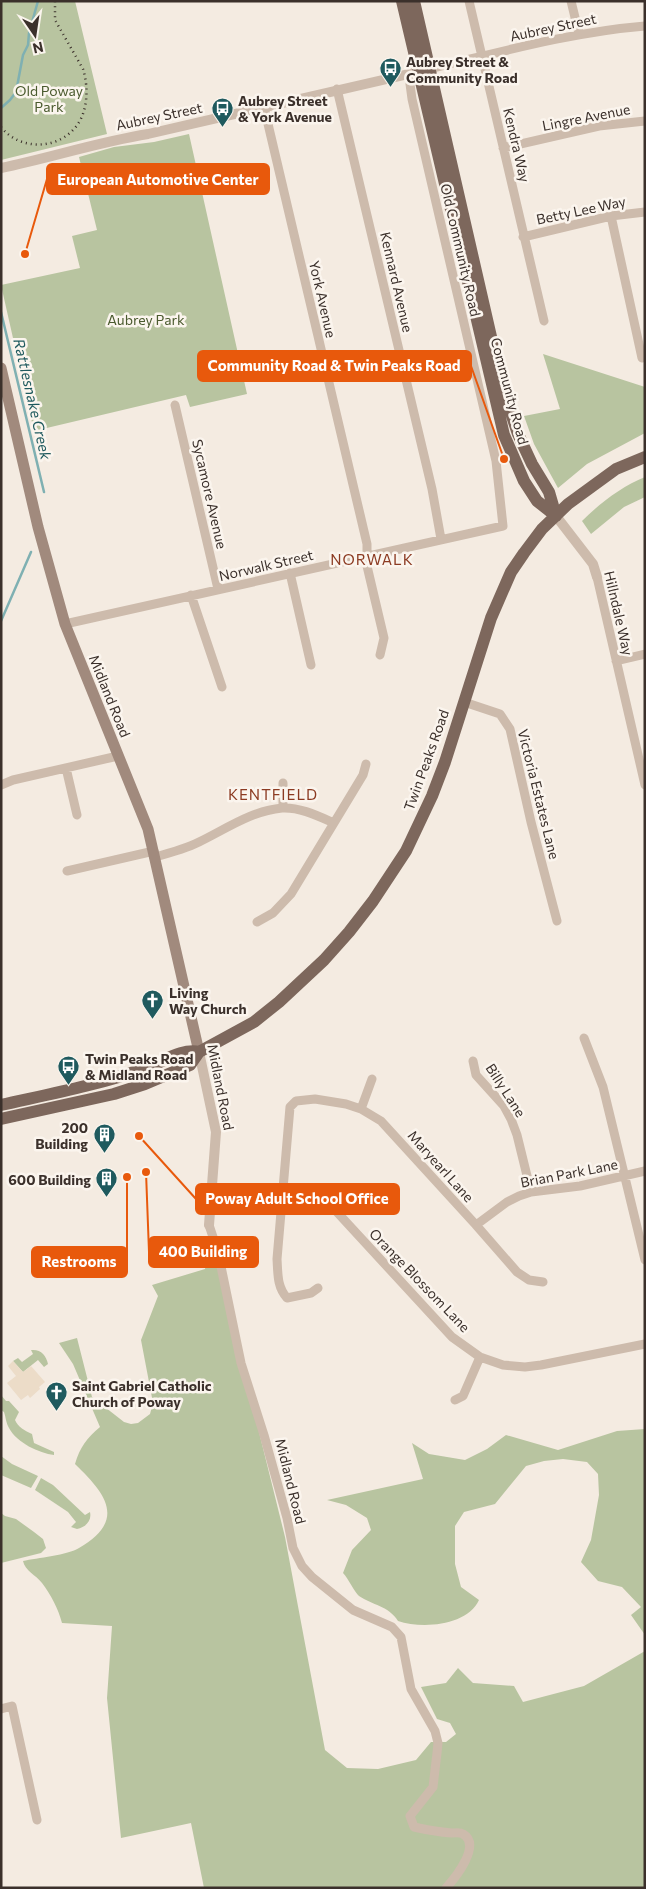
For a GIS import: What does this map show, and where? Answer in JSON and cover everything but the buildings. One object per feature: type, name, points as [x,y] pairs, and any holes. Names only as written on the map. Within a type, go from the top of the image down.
[{"type":"main road","name":"Community Road","points":[[402,1],[424,70],[503,389],[518,434],[532,464],[549,492],[556,516]]},
{"type":"main road","name":"Community Road","points":[[414,1],[424,70]]},
{"type":"main road","name":"Midland Road","points":[[1,368],[38,527],[65,624],[148,829],[199,1052]]},
{"type":"main road","name":"Twin Peaks Road","points":[[1,1119],[81,1102],[145,1084],[192,1064],[199,1052],[254,1022],[279,1002],[324,960],[374,901],[406,851],[432,796],[445,762],[491,618],[511,572],[524,553],[568,504],[616,470],[645,457]]},
{"type":"main road","name":"Twin Peaks Road","points":[[1,1105],[90,1086],[116,1079],[190,1050],[199,1052]]},
{"type":"street","name":"Kendra Way","points":[[470,1],[523,237],[544,321]]},
{"type":"street","points":[[571,1],[579,34]]},
{"type":"street","name":"Aubrey Street","points":[[1,168],[106,142],[148,134],[579,34],[645,26]]},
{"type":"street","name":"Old Community Road","points":[[424,70],[410,84],[412,99],[496,461],[503,526]]},
{"type":"street","name":"Kennard Avenue","points":[[337,89],[432,489],[441,540]]},
{"type":"street","name":"York Avenue","points":[[264,107],[364,534],[368,556],[367,566],[384,638],[380,655]]},
{"type":"street","name":"Lingre Avenue","points":[[503,148],[599,126],[645,121]]},
{"type":"street","name":"Betty Lee Way","points":[[523,237],[611,216],[645,212]]},
{"type":"street","points":[[611,216],[642,358]]},
{"type":"street","name":"Sycamore Avenue","points":[[175,405],[218,590]]},
{"type":"street","name":"Hillndale Way","points":[[556,516],[593,564],[645,785]]},
{"type":"street","name":"Norwalk Street","points":[[65,624],[503,526]]},
{"type":"street","points":[[290,574],[311,665]]},
{"type":"street","points":[[191,596],[222,687]]},
{"type":"street","points":[[616,661],[645,654]]},
{"type":"street","name":"Victoria Estates Lane","points":[[464,702],[500,714],[510,729],[531,822],[557,921]]},
{"type":"street","points":[[1,785],[12,780],[118,756]]},
{"type":"street","points":[[257,922],[273,913],[292,894],[366,764]]},
{"type":"street","points":[[66,768],[77,815]]},
{"type":"street","points":[[282,783],[283,808]]},
{"type":"street","points":[[67,871],[186,848],[248,817],[283,808],[311,813],[334,823]]},
{"type":"street","points":[[584,1038],[603,1087],[645,1260]]},
{"type":"street","name":"Midland Road","points":[[199,1052],[216,1132],[209,1225],[218,1252],[241,1363],[264,1435],[287,1518],[293,1548],[302,1566],[312,1577],[353,1610],[392,1627],[401,1637],[411,1688],[435,1731],[438,1743],[432,1787],[410,1816],[414,1827],[439,1832],[462,1833],[466,1836],[469,1844],[465,1863],[446,1888]]},
{"type":"street","name":"Billy Lane","points":[[473,1061],[476,1075],[504,1106],[511,1119],[517,1135],[531,1192]]},
{"type":"street","points":[[361,1109],[372,1079]]},
{"type":"street","name":"Maryearl Lane","points":[[282,1194],[290,1107],[296,1101],[323,1100],[361,1109],[381,1121],[517,1272],[529,1280],[543,1282]]},
{"type":"street","name":"Brian Park Lane","points":[[476,1225],[507,1202],[531,1192],[580,1186],[645,1171]]},
{"type":"street","name":"Orange Blossom Lane","points":[[212,1187],[304,1196],[319,1200],[336,1211],[452,1337],[480,1357],[503,1365],[525,1367],[645,1344]]},
{"type":"street","points":[[282,1194],[277,1259],[278,1281],[281,1292],[287,1298],[311,1293],[318,1288]]},
{"type":"street","points":[[455,1400],[463,1396],[480,1357]]},
{"type":"street","points":[[1,1709],[12,1706],[37,1820]]},
{"type":"green space","name":"Old Poway Park","points":[[1,1],[75,1],[107,134],[1,160]]},
{"type":"green space","name":"Aubrey Park","points":[[189,134],[247,394],[190,407],[186,395],[34,431],[1,285],[80,268],[72,236],[97,230],[79,157],[114,147],[154,142]]},
{"type":"green space","points":[[543,354],[645,387],[645,433],[587,464],[558,488],[534,444],[524,416],[560,409]]},
{"type":"green space","points":[[645,477],[645,497],[624,507],[591,534],[582,521],[611,496]]},
{"type":"green space","points":[[211,1238],[285,1537],[325,1750],[347,1768],[378,1769],[416,1760],[431,1742],[446,1742],[456,1734],[450,1723],[437,1719],[421,1687],[446,1683],[458,1668],[473,1683],[514,1686],[523,1702],[584,1686],[645,1651],[645,1888],[204,1888],[191,1823],[121,1838],[107,1698],[112,1626],[62,1623],[48,1592],[40,1580],[26,1568],[23,1561],[60,1554],[79,1548],[94,1538],[103,1527],[107,1517],[107,1507],[103,1496],[75,1464],[84,1443],[100,1427],[73,1364],[59,1343],[77,1338],[92,1397],[124,1422],[138,1423],[150,1414],[153,1403],[141,1340],[158,1296],[152,1285],[205,1269]]},
{"type":"green space","points":[[31,1350],[38,1350],[42,1353],[48,1364],[44,1367],[38,1360],[23,1372],[13,1361],[18,1358],[22,1362],[33,1354]]},
{"type":"green space","points":[[1,1395],[19,1412],[15,1420],[18,1425],[32,1434],[34,1443],[54,1452],[54,1455],[42,1452],[17,1438],[9,1428],[4,1412],[1,1410]]},
{"type":"green space","points":[[645,1429],[645,1635],[631,1615],[641,1607],[622,1587],[598,1581],[581,1562],[591,1540],[599,1495],[598,1474],[587,1462],[563,1459],[544,1461],[526,1466],[495,1504],[464,1512],[455,1526],[455,1564],[461,1587],[479,1600],[473,1609],[465,1615],[454,1620],[431,1625],[398,1621],[390,1612],[359,1596],[343,1573],[352,1550],[371,1530],[367,1518],[346,1505],[327,1500],[423,1479],[412,1443],[429,1454],[465,1460],[487,1449],[506,1435],[558,1450],[617,1431]]},
{"type":"green space","points":[[1,1456],[12,1464],[38,1476],[31,1488],[1,1475]]},
{"type":"green space","points":[[41,1478],[53,1485],[85,1515],[90,1512],[88,1523],[77,1529],[71,1527],[76,1522],[68,1512],[35,1490]]},
{"type":"green space","points":[[1,1513],[16,1519],[43,1539],[46,1548],[41,1553],[1,1563]]},
{"type":"shaded area","points":[[13,1361],[23,1372],[31,1366],[45,1382],[30,1398],[28,1395],[21,1400],[7,1383],[16,1376],[8,1366]]},
{"type":"waterway","name":"Rattlesnake Creek","points":[[1,108],[16,92],[23,55],[28,45],[29,33],[38,1]]},
{"type":"waterway","name":"Rattlesnake Creek","points":[[1,312],[44,492]]},
{"type":"waterway","name":"Rattlesnake Creek","points":[[1,621],[31,552]]},
{"type":"railway","points":[[1,127],[17,140],[27,143],[47,144],[66,136],[79,123],[85,108],[85,76],[83,69],[55,20],[55,1]]},
{"type":"place","name":"Aubrey Street & Community Road","points":[[390,88]]},
{"type":"place","name":"Aubrey Street & York Avenue","points":[[222,127]]},
{"type":"place","name":"European Automotive Center","points":[[25,254]]},
{"type":"place","name":"Community Road & Twin Peaks Road","points":[[504,459]]},
{"type":"place","name":"Living Way Church","points":[[153,1019]]},
{"type":"place","name":"Twin Peaks Road & Midland Road","points":[[69,1085]]},
{"type":"place","name":"Poway Adult School Office","points":[[139,1136]]},
{"type":"place","name":"200 Building","points":[[104,1154]]},
{"type":"place","name":"400 Building","points":[[146,1172]]},
{"type":"place","name":"Restrooms","points":[[127,1177]]},
{"type":"place","name":"600 Building","points":[[107,1198]]},
{"type":"place","name":"Saint Gabriel Catholic Church of Poway","points":[[56,1412]]},
{"type":"district","name":"NORWALK","points":[[372,559]]},
{"type":"district","name":"KENTFIELD","points":[[273,794]]}]
